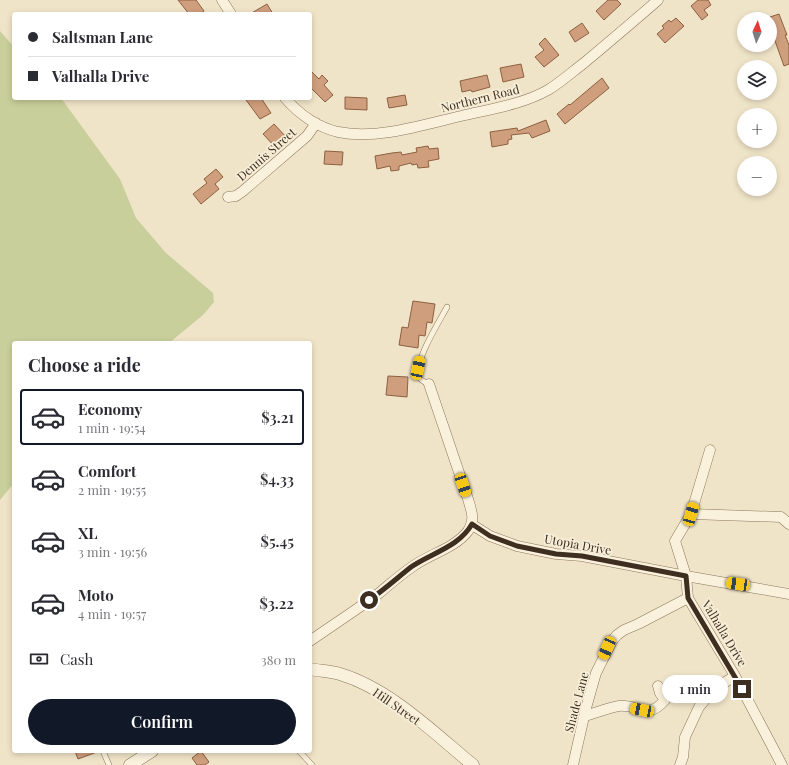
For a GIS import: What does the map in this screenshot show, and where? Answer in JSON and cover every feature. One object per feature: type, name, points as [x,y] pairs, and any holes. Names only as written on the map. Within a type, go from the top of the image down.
[{"type":"street","points":[[222,0],[230,12]]},
{"type":"street","name":"Northern Road","points":[[287,100],[300,113],[324,128],[352,134],[381,133],[410,128],[523,101],[536,96],[560,82],[658,0]]},
{"type":"street","name":"Dennis Street","points":[[228,197],[236,196],[243,191],[307,136],[316,123]]},
{"type":"street","points":[[312,640],[376,595],[411,567],[454,543],[468,531],[472,524],[473,516],[468,499],[429,384]]},
{"type":"street","name":"Valhalla Drive","points":[[710,450],[691,514],[675,541],[686,576],[688,598],[735,676],[782,765]]},
{"type":"street","points":[[691,514],[781,517],[789,524]]},
{"type":"street","name":"Utopia Drive","points":[[472,524],[490,536],[517,546],[556,554],[582,556],[686,576]]},
{"type":"street","name":"Valhalla Drive","points":[[686,576],[789,594]]},
{"type":"street","name":"Shade Lane","points":[[573,765],[596,672],[607,648],[617,635],[624,630],[688,598]]},
{"type":"street","name":"Hill Street","points":[[312,670],[339,674],[373,688],[404,709],[473,765]]},
{"type":"street","points":[[680,765],[683,757],[685,737],[699,707],[714,689],[735,676]]},
{"type":"street","points":[[585,716],[620,706],[642,710],[652,710],[659,707],[665,700],[660,693],[658,686]]},
{"type":"street","points":[[130,765],[149,753]]},
{"type":"lane","points":[[429,384],[422,381],[419,376],[418,368],[420,358],[447,307]]},
{"type":"lane","points":[[104,753],[109,765]]},
{"type":"lane","points":[[301,753],[312,765]]},
{"type":"green space","points":[[0,31],[12,45],[12,100],[62,100],[120,179],[136,218],[166,253],[213,293],[214,302],[203,315],[171,341],[12,341],[12,485],[0,500]]},
{"type":"building","points":[[178,0],[196,0],[204,11],[203,12],[187,12]]},
{"type":"building","points":[[608,0],[617,0],[621,4],[604,20],[596,11]]},
{"type":"building","points":[[698,0],[708,0],[711,5],[704,10],[708,15],[702,20],[691,6]]},
{"type":"building","points":[[267,4],[272,12],[253,12]]},
{"type":"building","points":[[779,14],[789,45],[789,64],[784,66],[777,46],[777,15]]},
{"type":"building","points":[[676,18],[684,26],[665,43],[657,34],[664,28],[662,26],[669,20],[671,22]]},
{"type":"building","points":[[582,23],[589,33],[575,42],[569,32]]},
{"type":"building","points":[[545,38],[559,55],[544,67],[535,57],[544,50],[539,44]]},
{"type":"building","points":[[521,64],[524,77],[503,82],[500,68]]},
{"type":"building","points":[[312,72],[319,79],[322,75],[328,81],[324,85],[333,95],[325,102],[312,89]]},
{"type":"building","points":[[487,75],[490,87],[472,92],[471,90],[462,92],[460,81]]},
{"type":"building","points":[[602,78],[609,88],[565,124],[557,114]]},
{"type":"building","points":[[405,95],[407,105],[389,108],[387,98]]},
{"type":"building","points":[[345,97],[367,98],[367,110],[345,109]]},
{"type":"building","points":[[246,100],[262,100],[271,113],[260,119]]},
{"type":"building","points":[[546,120],[550,131],[532,138],[529,133],[511,135],[512,139],[508,140],[508,144],[492,147],[490,132],[517,128],[518,131]]},
{"type":"building","points":[[274,124],[288,139],[277,149],[263,134]]},
{"type":"building","points":[[428,146],[429,149],[438,148],[439,159],[428,161],[429,167],[418,168],[417,164],[412,165],[411,163],[399,166],[399,170],[391,171],[390,166],[377,169],[375,156],[401,152],[402,155],[417,152],[416,148]]},
{"type":"building","points":[[325,151],[343,152],[342,165],[324,164]]},
{"type":"building","points":[[216,169],[223,177],[215,184],[219,189],[201,204],[193,194],[207,183],[204,179]]},
{"type":"building","points":[[413,301],[435,304],[432,323],[427,322],[425,336],[419,335],[418,348],[399,345],[402,327],[408,328]]},
{"type":"building","points":[[388,376],[408,377],[407,397],[386,395]]},
{"type":"building","points":[[76,753],[94,753],[78,759]]},
{"type":"building","points":[[198,753],[202,753],[209,762],[205,765],[197,765],[192,758]]},
{"type":"route","points":[[369,600],[403,575],[411,567],[454,543],[468,531],[472,524],[490,536],[517,546],[556,554],[576,557],[582,556],[617,564],[686,576],[688,598],[742,689]]}]
